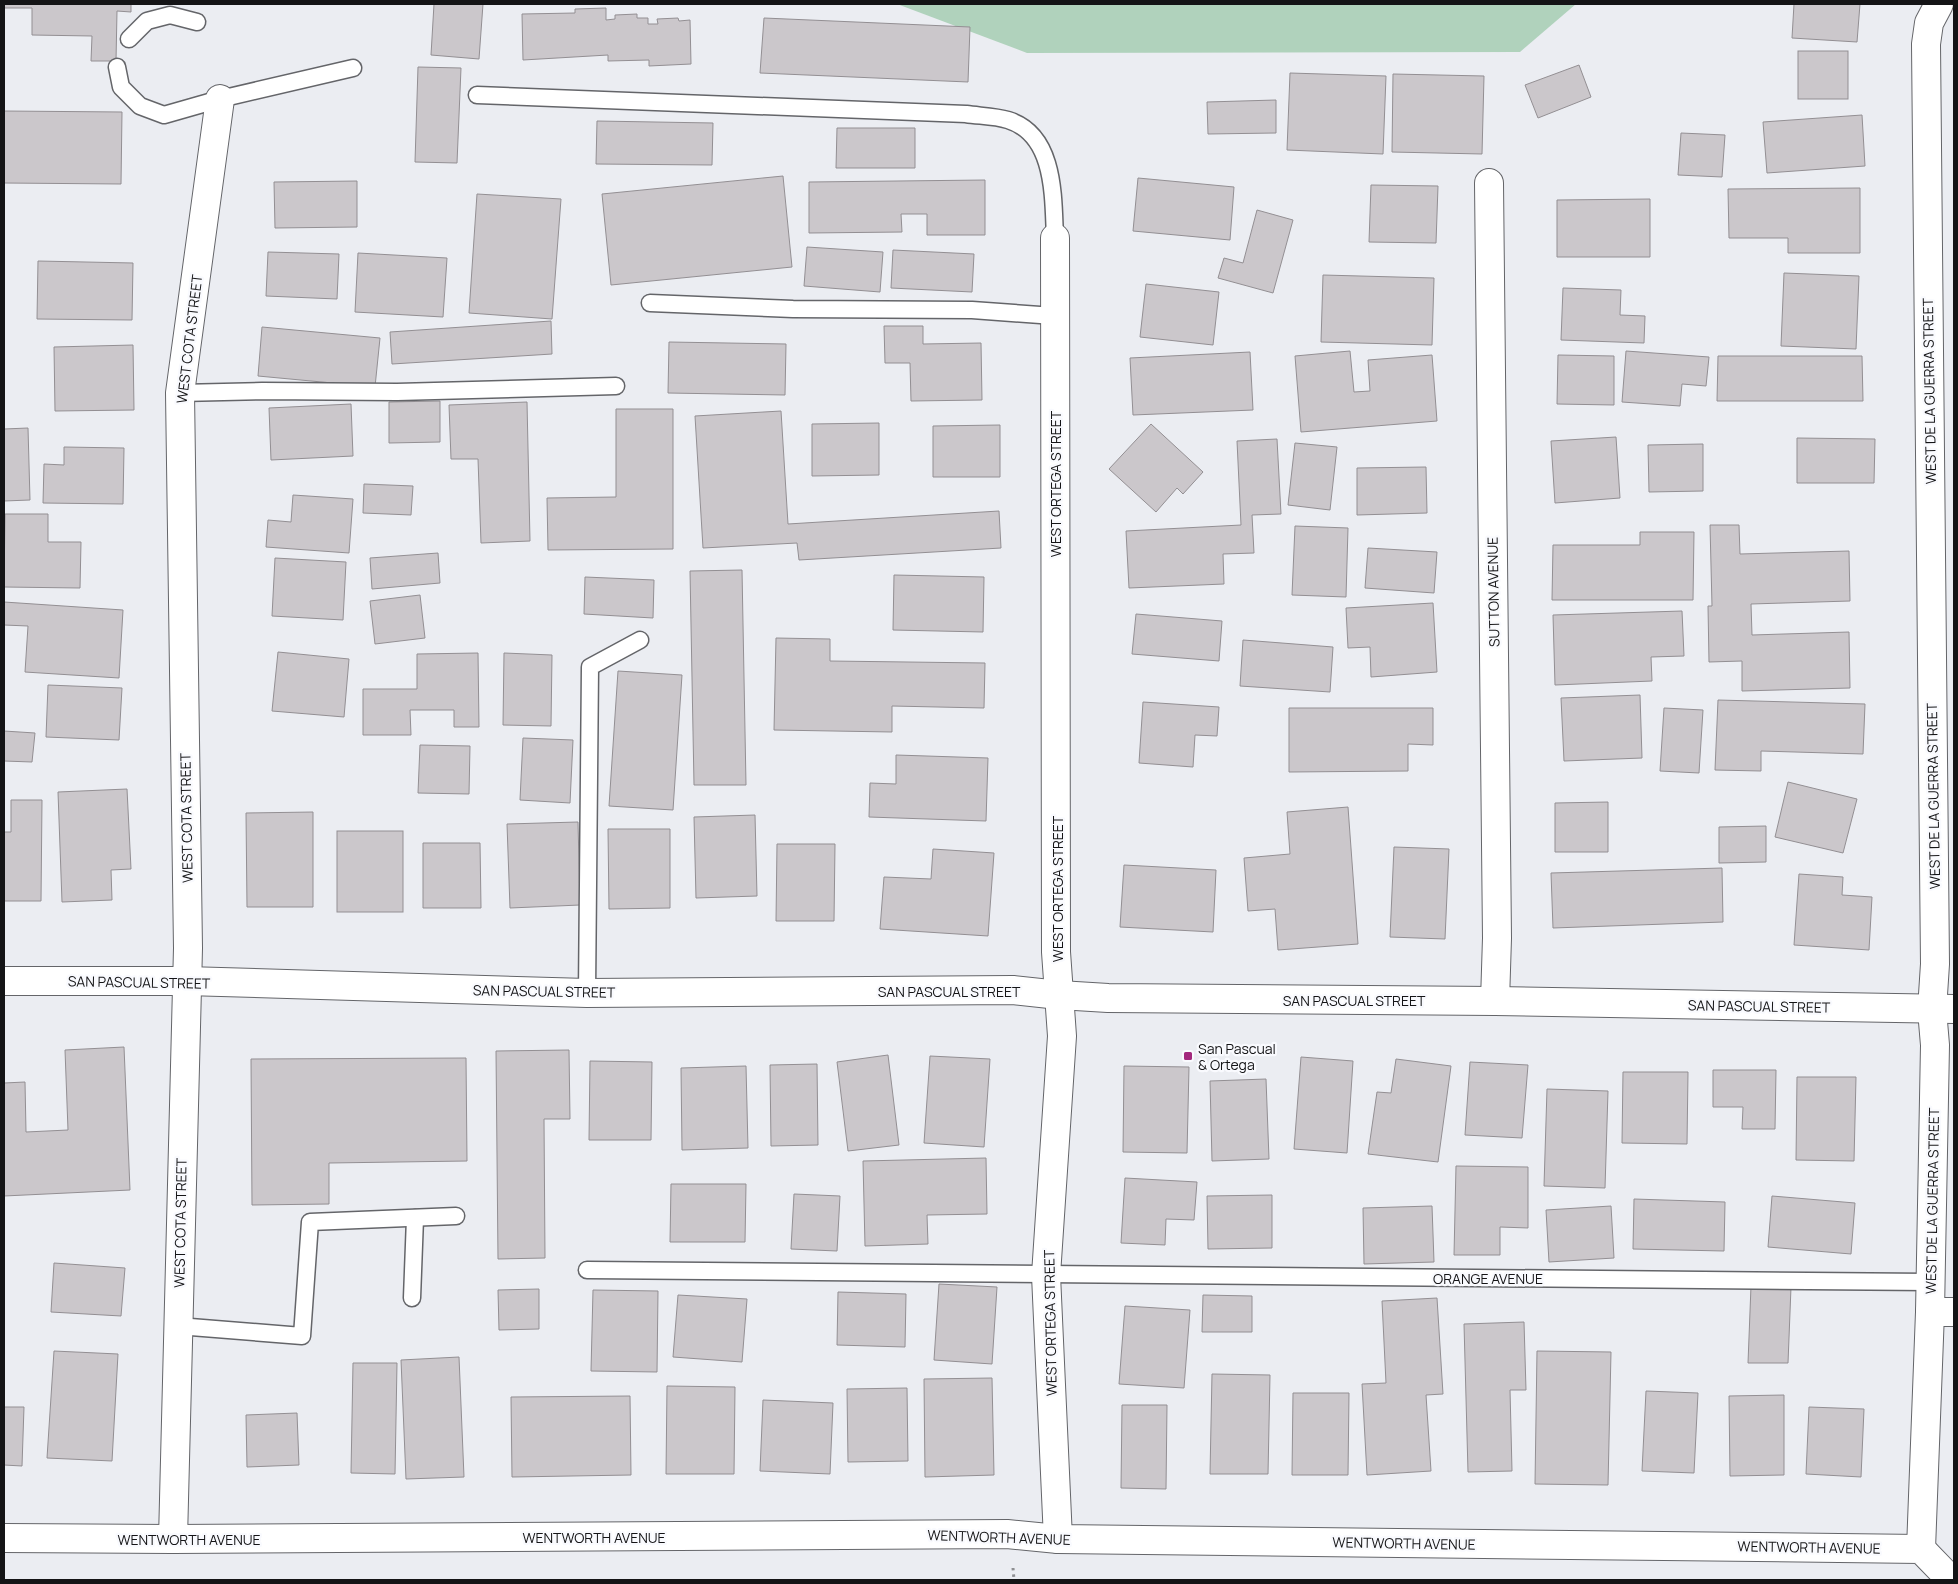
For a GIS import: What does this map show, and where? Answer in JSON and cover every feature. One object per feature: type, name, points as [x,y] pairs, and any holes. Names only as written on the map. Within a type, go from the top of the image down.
[{"type":"street","name":"WEST DE LA GUERRA STREET","points":[[1921,1549],[1942,1312],[1930,1282],[1935,1045],[1943,1010],[1935,964],[1926,44],[1929,23],[1939,4]]},
{"type":"street","name":"WEST COTA STREET","points":[[173,1539],[188,948],[180,393],[220,100]]},
{"type":"street","name":"SUTTON AVENUE","points":[[1489,183],[1497,918],[1495,1001]]},
{"type":"street","name":"WEST ORTEGA STREET","points":[[1055,238],[1056,952],[1062,1036],[1046,1274],[1058,1539]]},
{"type":"street","name":"SAN PASCUAL STREET","points":[[4,981],[186,981],[587,993],[1013,990],[1108,998],[1495,1001],[1943,1010]]},
{"type":"street","name":"WENTWORTH AVENUE","points":[[4,1538],[173,1539],[1007,1534],[1058,1539],[1921,1549]]},
{"type":"street","points":[[1921,1549],[1951,1580]]},
{"type":"lane","points":[[129,39],[148,21],[170,15],[197,22]]},
{"type":"lane","points":[[117,67],[120,87],[140,106],[164,115],[353,68]]},
{"type":"lane","points":[[477,95],[966,114],[1008,120],[1029,131],[1038,144],[1049,167],[1055,238]]},
{"type":"lane","points":[[650,303],[793,309],[972,310],[1054,316]]},
{"type":"lane","points":[[180,393],[262,391],[397,392],[616,386]]},
{"type":"lane","points":[[587,993],[590,667],[640,640]]},
{"type":"lane","points":[[178,1326],[302,1336],[310,1222],[456,1216]]},
{"type":"lane","points":[[412,1298],[415,1218]]},
{"type":"lane","name":"ORANGE AVENUE","points":[[587,1270],[1930,1282]]},
{"type":"green space","points":[[897,4],[1576,4],[1520,52],[1027,53]]},
{"type":"building","points":[[4,4],[131,4],[131,12],[117,11],[116,61],[91,61],[92,36],[32,35],[32,8],[4,8]]},
{"type":"building","points":[[434,4],[483,4],[479,59],[431,55]]},
{"type":"building","points":[[1794,4],[1860,4],[1857,42],[1792,38]]},
{"type":"building","points":[[606,8],[606,20],[615,19],[615,15],[637,14],[637,18],[648,18],[648,24],[658,24],[657,19],[678,18],[679,21],[690,20],[691,64],[649,66],[649,60],[608,61],[608,55],[523,60],[522,14],[575,13],[575,9]]},
{"type":"building","points":[[764,18],[970,27],[968,82],[760,73]]},
{"type":"building","points":[[1798,51],[1848,51],[1848,99],[1798,99]]},
{"type":"building","points":[[1579,65],[1591,97],[1538,118],[1525,85]]},
{"type":"building","points":[[418,67],[461,68],[457,163],[415,162]]},
{"type":"building","points":[[1290,73],[1386,76],[1383,154],[1287,150]]},
{"type":"building","points":[[1393,74],[1484,76],[1482,154],[1392,152]]},
{"type":"building","points":[[1276,100],[1276,133],[1208,134],[1207,102]]},
{"type":"building","points":[[4,111],[122,112],[121,184],[4,183]]},
{"type":"building","points":[[1862,115],[1865,166],[1767,173],[1763,122]]},
{"type":"building","points":[[597,121],[713,123],[712,165],[596,164]]},
{"type":"building","points":[[837,128],[915,128],[915,168],[836,168]]},
{"type":"building","points":[[1681,133],[1725,135],[1722,177],[1678,175]]},
{"type":"building","points":[[783,176],[792,267],[611,285],[602,194]]},
{"type":"building","points":[[1138,178],[1234,187],[1230,240],[1133,231]]},
{"type":"building","points":[[985,180],[985,235],[927,235],[927,214],[901,214],[902,232],[809,233],[809,182]]},
{"type":"building","points":[[357,181],[357,227],[275,228],[274,182]]},
{"type":"building","points":[[1371,185],[1438,186],[1436,243],[1369,242]]},
{"type":"building","points":[[1860,188],[1860,253],[1788,253],[1788,238],[1729,238],[1728,189]]},
{"type":"building","points":[[477,194],[561,199],[552,319],[469,313]]},
{"type":"building","points":[[1650,199],[1650,257],[1557,257],[1557,200]]},
{"type":"building","points":[[1257,210],[1293,220],[1273,293],[1218,278],[1224,258],[1243,263]]},
{"type":"building","points":[[807,247],[883,252],[880,292],[804,286]]},
{"type":"building","points":[[893,250],[974,254],[972,292],[891,288]]},
{"type":"building","points":[[268,252],[339,254],[337,299],[266,296]]},
{"type":"building","points":[[358,253],[447,258],[443,317],[355,312]]},
{"type":"building","points":[[38,261],[133,263],[132,320],[37,319]]},
{"type":"building","points":[[1784,273],[1859,276],[1856,349],[1781,346]]},
{"type":"building","points":[[1323,275],[1434,278],[1432,345],[1321,342]]},
{"type":"building","points":[[1146,284],[1219,292],[1213,345],[1140,337]]},
{"type":"building","points":[[1563,288],[1621,290],[1620,315],[1645,316],[1644,343],[1561,340]]},
{"type":"building","points":[[551,321],[552,354],[392,364],[390,332]]},
{"type":"building","points":[[884,326],[923,326],[923,344],[981,343],[982,400],[911,401],[910,363],[885,363]]},
{"type":"building","points":[[262,327],[380,338],[375,387],[258,376]]},
{"type":"building","points":[[669,342],[786,344],[785,395],[668,393]]},
{"type":"building","points":[[133,345],[134,410],[55,411],[54,347]]},
{"type":"building","points":[[1350,351],[1354,392],[1370,391],[1368,360],[1432,355],[1437,421],[1301,432],[1295,356]]},
{"type":"building","points":[[1626,351],[1709,357],[1706,386],[1682,384],[1680,406],[1622,402]]},
{"type":"building","points":[[1250,352],[1253,410],[1133,415],[1130,358]]},
{"type":"building","points":[[1558,355],[1614,356],[1614,405],[1557,404]]},
{"type":"building","points":[[1718,356],[1862,356],[1863,401],[1717,401]]},
{"type":"building","points":[[440,401],[440,442],[389,443],[389,402]]},
{"type":"building","points":[[527,402],[530,541],[481,543],[478,459],[451,459],[449,405]]},
{"type":"building","points":[[351,404],[353,456],[271,460],[269,408]]},
{"type":"building","points":[[616,409],[673,409],[673,549],[548,550],[547,498],[616,497]]},
{"type":"building","points":[[781,411],[788,524],[999,511],[1001,548],[799,560],[797,543],[703,548],[695,416]]},
{"type":"building","points":[[879,423],[879,475],[812,476],[812,424]]},
{"type":"building","points":[[1151,424],[1203,472],[1183,494],[1177,488],[1156,512],[1109,469]]},
{"type":"building","points":[[1000,425],[1000,477],[933,477],[933,426]]},
{"type":"building","points":[[28,428],[30,500],[4,501],[4,429]]},
{"type":"building","points":[[1616,437],[1620,498],[1555,503],[1551,441]]},
{"type":"building","points":[[1797,438],[1875,439],[1874,483],[1797,483]]},
{"type":"building","points":[[1277,439],[1281,514],[1252,515],[1254,553],[1223,554],[1224,584],[1129,588],[1126,531],[1241,525],[1237,441]]},
{"type":"building","points":[[1295,443],[1337,447],[1330,510],[1288,505]]},
{"type":"building","points":[[1703,444],[1703,491],[1649,492],[1648,445]]},
{"type":"building","points":[[64,447],[124,448],[123,504],[43,503],[44,464],[64,465]]},
{"type":"building","points":[[1426,467],[1427,513],[1357,515],[1357,468]]},
{"type":"building","points":[[364,484],[413,486],[411,515],[363,513]]},
{"type":"building","points":[[293,495],[353,499],[349,553],[266,547],[268,520],[291,522]]},
{"type":"building","points":[[5,514],[48,514],[48,542],[81,542],[80,588],[4,587]]},
{"type":"building","points":[[1710,525],[1739,525],[1740,554],[1849,551],[1850,601],[1751,604],[1752,635],[1849,632],[1850,688],[1742,691],[1742,661],[1709,662],[1708,606],[1712,606]]},
{"type":"building","points":[[1295,526],[1348,528],[1346,597],[1292,595]]},
{"type":"building","points":[[1640,532],[1694,532],[1693,600],[1552,600],[1553,545],[1640,545]]},
{"type":"building","points":[[1368,548],[1437,552],[1434,593],[1365,588]]},
{"type":"building","points":[[438,553],[440,583],[372,589],[370,558]]},
{"type":"building","points":[[275,558],[346,562],[343,620],[272,616]]},
{"type":"building","points":[[742,570],[746,785],[694,785],[690,571]]},
{"type":"building","points":[[894,575],[984,577],[983,632],[893,630]]},
{"type":"building","points":[[585,577],[654,580],[653,618],[584,614]]},
{"type":"building","points":[[420,595],[425,638],[375,644],[370,601]]},
{"type":"building","points":[[4,602],[123,610],[119,678],[25,672],[28,626],[4,625]]},
{"type":"building","points":[[1433,603],[1437,672],[1371,677],[1370,647],[1348,648],[1346,608]]},
{"type":"building","points":[[1682,611],[1684,656],[1651,657],[1652,681],[1555,685],[1553,615]]},
{"type":"building","points":[[1136,614],[1222,621],[1219,661],[1132,654]]},
{"type":"building","points":[[776,638],[830,639],[830,661],[985,663],[984,708],[892,706],[892,732],[774,730]]},
{"type":"building","points":[[1243,640],[1333,647],[1330,692],[1240,686]]},
{"type":"building","points":[[278,652],[349,659],[344,717],[272,711]]},
{"type":"building","points":[[478,653],[479,727],[454,727],[454,710],[410,710],[411,735],[363,735],[363,689],[417,689],[417,654]]},
{"type":"building","points":[[504,653],[552,655],[551,726],[503,725]]},
{"type":"building","points":[[618,671],[682,675],[673,810],[609,806]]},
{"type":"building","points":[[48,685],[122,688],[119,740],[46,737]]},
{"type":"building","points":[[1640,695],[1642,758],[1564,761],[1561,698]]},
{"type":"building","points":[[1718,700],[1865,704],[1863,754],[1761,751],[1761,771],[1715,770]]},
{"type":"building","points":[[1143,702],[1219,707],[1217,736],[1195,735],[1193,767],[1139,763]]},
{"type":"building","points":[[1289,708],[1433,708],[1433,745],[1408,744],[1408,771],[1289,772]]},
{"type":"building","points":[[1664,708],[1703,710],[1699,773],[1660,771]]},
{"type":"building","points":[[4,731],[35,733],[32,762],[4,761]]},
{"type":"building","points":[[523,738],[573,740],[570,803],[520,800]]},
{"type":"building","points":[[420,745],[470,746],[469,794],[418,793]]},
{"type":"building","points":[[896,755],[988,758],[986,821],[869,817],[870,783],[896,784]]},
{"type":"building","points":[[1788,782],[1857,799],[1843,853],[1775,837]]},
{"type":"building","points":[[127,789],[131,869],[111,870],[112,900],[62,902],[58,792]]},
{"type":"building","points":[[11,800],[42,800],[41,901],[4,901],[4,832],[11,832]]},
{"type":"building","points":[[1608,802],[1608,852],[1555,852],[1555,803]]},
{"type":"building","points":[[1348,807],[1358,944],[1278,950],[1275,909],[1248,911],[1244,858],[1290,854],[1287,812]]},
{"type":"building","points":[[313,812],[313,907],[247,907],[246,813]]},
{"type":"building","points":[[755,815],[757,896],[696,898],[694,817]]},
{"type":"building","points":[[578,822],[580,905],[510,908],[507,824]]},
{"type":"building","points":[[1766,826],[1766,862],[1719,863],[1719,827]]},
{"type":"building","points":[[608,829],[670,829],[670,908],[609,909]]},
{"type":"building","points":[[337,831],[403,831],[403,912],[337,912]]},
{"type":"building","points":[[423,843],[480,843],[481,908],[423,908]]},
{"type":"building","points":[[777,844],[835,844],[834,921],[776,921]]},
{"type":"building","points":[[1394,847],[1449,849],[1445,939],[1390,937]]},
{"type":"building","points":[[933,849],[994,853],[988,936],[880,929],[884,877],[931,879]]},
{"type":"building","points":[[1124,865],[1216,870],[1213,932],[1120,927]]},
{"type":"building","points":[[1722,868],[1723,922],[1553,928],[1551,873]]},
{"type":"building","points":[[1799,874],[1843,877],[1842,895],[1872,897],[1869,950],[1794,945]]},
{"type":"building","points":[[124,1047],[130,1190],[4,1196],[4,1083],[25,1082],[26,1132],[68,1130],[65,1050]]},
{"type":"building","points":[[569,1050],[570,1119],[544,1119],[545,1258],[498,1259],[496,1051]]},
{"type":"building","points":[[888,1055],[899,1145],[848,1151],[837,1062]]},
{"type":"building","points":[[930,1056],[990,1059],[984,1147],[924,1143]]},
{"type":"building","points":[[1301,1057],[1353,1061],[1347,1153],[1294,1149]]},
{"type":"building","points":[[466,1058],[467,1161],[329,1163],[329,1204],[252,1205],[251,1059]]},
{"type":"building","points":[[1396,1059],[1451,1066],[1438,1162],[1368,1154],[1377,1092],[1391,1093]]},
{"type":"building","points":[[590,1061],[652,1062],[651,1140],[589,1140]]},
{"type":"building","points":[[1470,1062],[1528,1065],[1522,1138],[1465,1135]]},
{"type":"building","points":[[817,1064],[818,1145],[771,1146],[770,1065]]},
{"type":"building","points":[[746,1066],[748,1148],[682,1150],[681,1068]]},
{"type":"building","points":[[1124,1066],[1189,1067],[1187,1153],[1123,1152]]},
{"type":"building","points":[[1713,1070],[1776,1070],[1775,1129],[1742,1129],[1743,1107],[1713,1107]]},
{"type":"building","points":[[1623,1072],[1688,1072],[1687,1144],[1622,1143]]},
{"type":"building","points":[[1797,1077],[1856,1077],[1854,1161],[1796,1160]]},
{"type":"building","points":[[1266,1079],[1269,1159],[1212,1161],[1210,1081]]},
{"type":"building","points":[[1547,1089],[1608,1091],[1605,1188],[1544,1186]]},
{"type":"building","points":[[986,1158],[987,1214],[927,1215],[928,1244],[865,1246],[863,1161]]},
{"type":"building","points":[[1456,1166],[1528,1167],[1528,1228],[1500,1227],[1500,1255],[1454,1255]]},
{"type":"building","points":[[1125,1178],[1197,1182],[1194,1220],[1166,1219],[1165,1245],[1121,1243]]},
{"type":"building","points":[[671,1184],[746,1184],[745,1242],[670,1242]]},
{"type":"building","points":[[794,1194],[840,1196],[837,1251],[791,1249]]},
{"type":"building","points":[[1272,1195],[1272,1248],[1208,1249],[1207,1196]]},
{"type":"building","points":[[1772,1196],[1855,1203],[1851,1254],[1768,1247]]},
{"type":"building","points":[[1634,1199],[1725,1202],[1724,1251],[1633,1249]]},
{"type":"building","points":[[1432,1206],[1434,1262],[1364,1264],[1363,1208]]},
{"type":"building","points":[[1611,1206],[1614,1258],[1549,1262],[1546,1210]]},
{"type":"building","points":[[54,1263],[125,1268],[121,1316],[51,1312]]},
{"type":"building","points":[[939,1284],[997,1287],[992,1364],[934,1360]]},
{"type":"building","points":[[1751,1286],[1791,1287],[1788,1363],[1748,1363]]},
{"type":"building","points":[[539,1289],[539,1329],[499,1330],[498,1290]]},
{"type":"building","points":[[593,1290],[658,1291],[657,1372],[591,1371]]},
{"type":"building","points":[[838,1292],[906,1294],[905,1347],[837,1345]]},
{"type":"building","points":[[678,1295],[747,1299],[742,1362],[673,1357]]},
{"type":"building","points":[[1203,1295],[1252,1296],[1252,1332],[1202,1332]]},
{"type":"building","points":[[1437,1298],[1443,1394],[1426,1395],[1431,1471],[1367,1475],[1362,1384],[1386,1383],[1382,1301]]},
{"type":"building","points":[[1125,1306],[1190,1310],[1184,1388],[1119,1384]]},
{"type":"building","points":[[1524,1322],[1526,1390],[1510,1390],[1512,1471],[1468,1472],[1464,1324]]},
{"type":"building","points":[[54,1351],[118,1354],[112,1461],[47,1458]]},
{"type":"building","points":[[1537,1351],[1611,1352],[1608,1485],[1535,1484]]},
{"type":"building","points":[[459,1357],[464,1477],[406,1479],[401,1360]]},
{"type":"building","points":[[353,1363],[397,1363],[395,1474],[351,1473]]},
{"type":"building","points":[[1212,1374],[1270,1375],[1268,1474],[1210,1474]]},
{"type":"building","points":[[992,1378],[994,1475],[925,1477],[924,1379]]},
{"type":"building","points":[[667,1386],[735,1387],[734,1474],[666,1474]]},
{"type":"building","points":[[907,1388],[908,1461],[848,1462],[847,1389]]},
{"type":"building","points":[[1646,1391],[1698,1393],[1694,1473],[1642,1471]]},
{"type":"building","points":[[1293,1393],[1349,1393],[1348,1475],[1292,1475]]},
{"type":"building","points":[[1784,1395],[1784,1475],[1730,1476],[1729,1396]]},
{"type":"building","points":[[630,1396],[631,1475],[512,1477],[511,1397]]},
{"type":"building","points":[[763,1400],[833,1403],[830,1474],[760,1471]]},
{"type":"building","points":[[1122,1405],[1167,1405],[1166,1489],[1121,1488]]},
{"type":"building","points":[[4,1407],[24,1407],[22,1466],[4,1465]]},
{"type":"building","points":[[1809,1407],[1864,1409],[1861,1477],[1806,1474]]},
{"type":"building","points":[[297,1413],[299,1465],[247,1467],[246,1415]]},
{"type":"place","name":"San Pascual & Ortega","points":[[1188,1056]]}]
